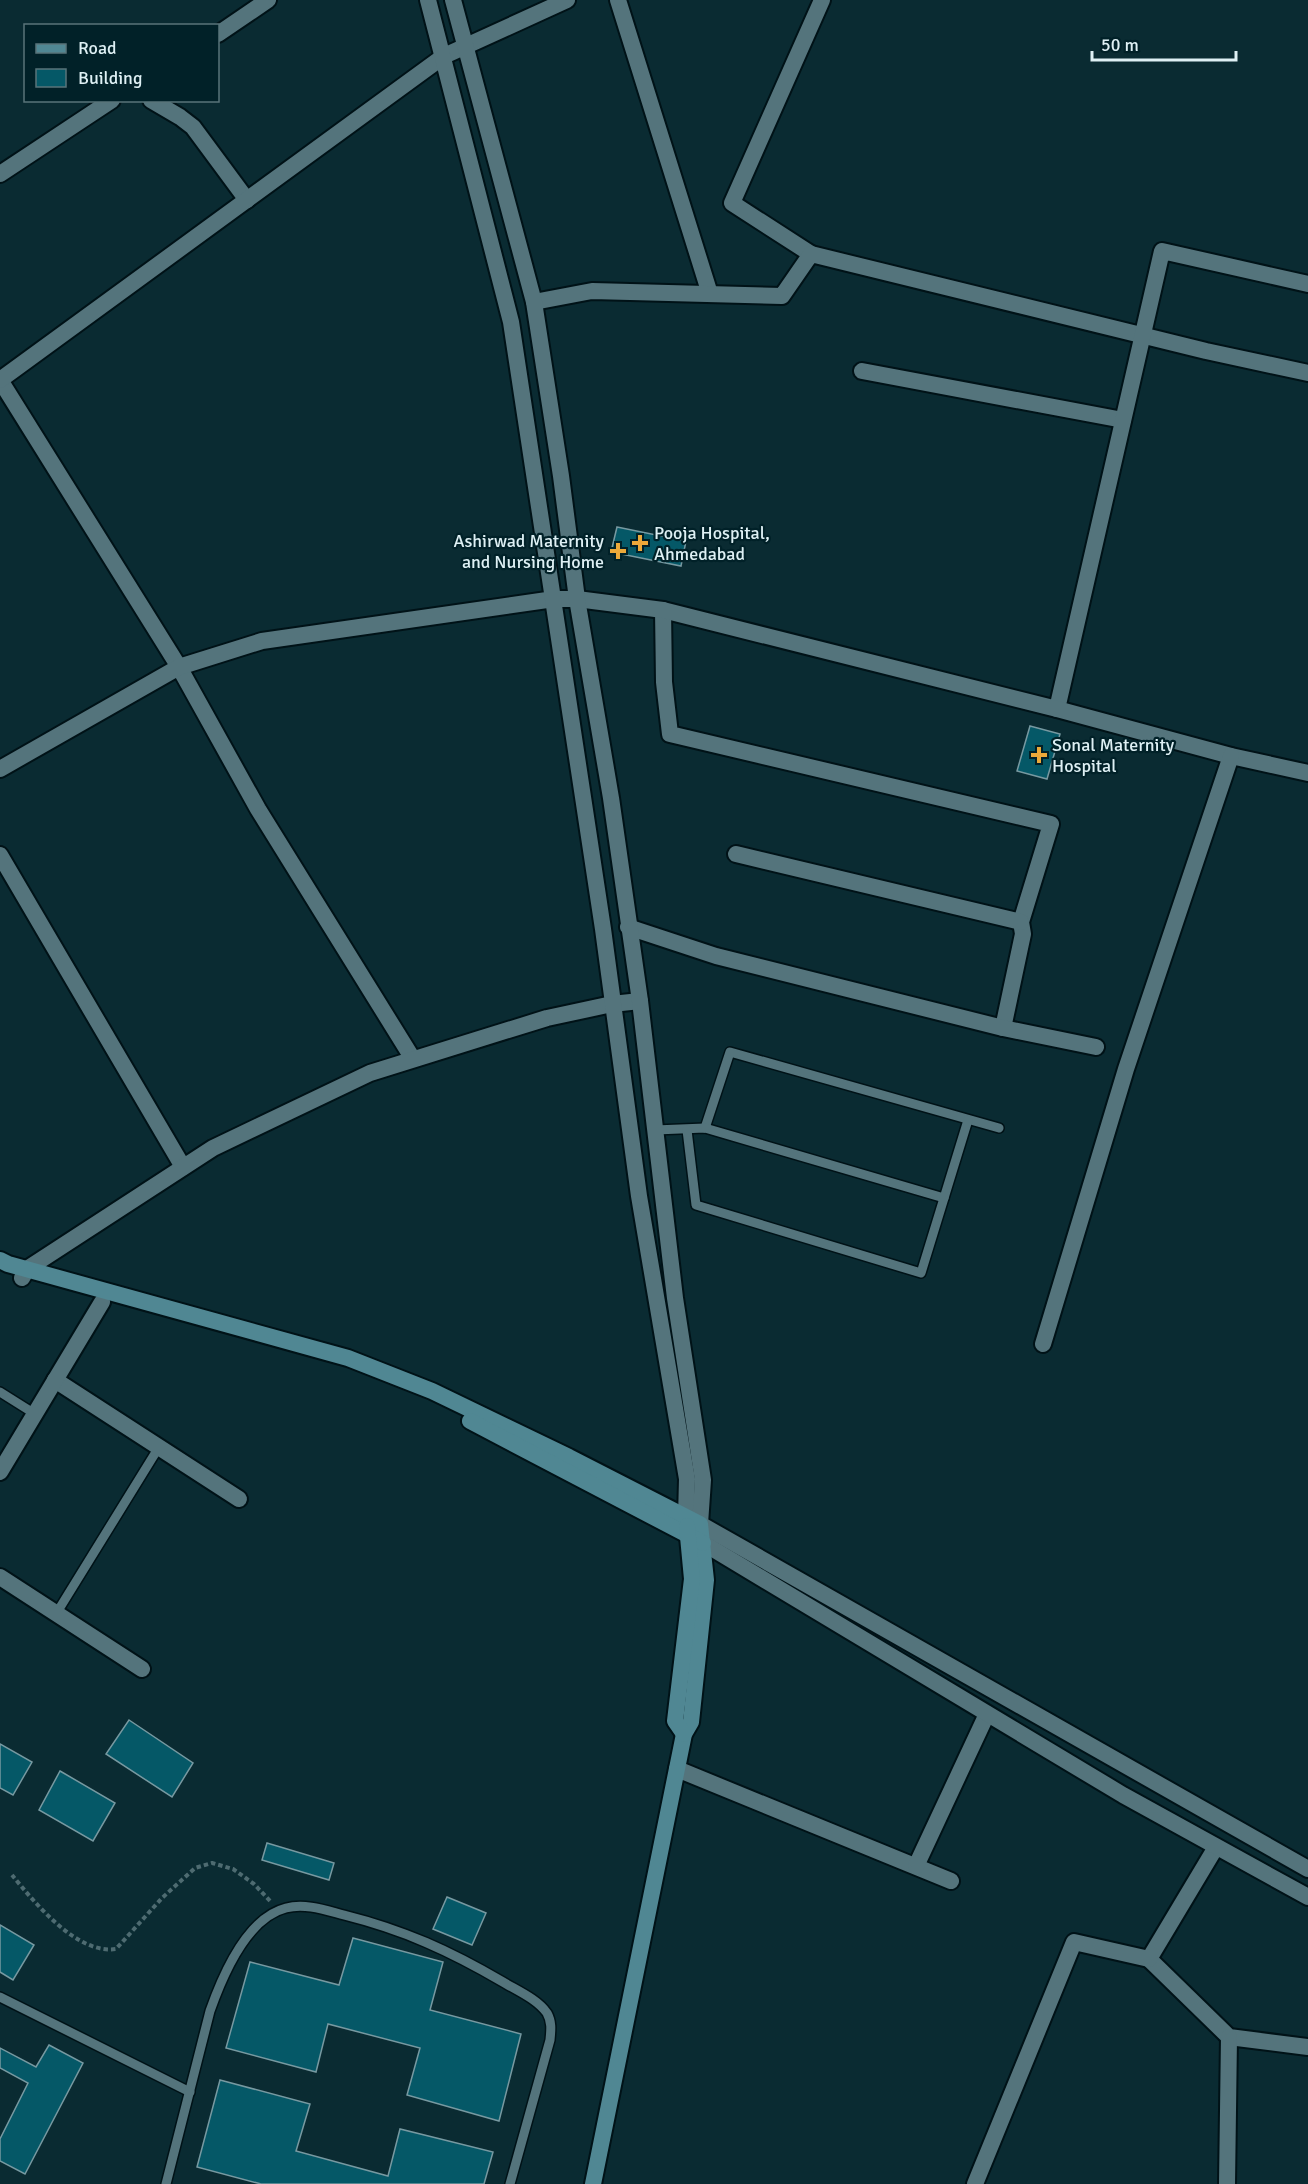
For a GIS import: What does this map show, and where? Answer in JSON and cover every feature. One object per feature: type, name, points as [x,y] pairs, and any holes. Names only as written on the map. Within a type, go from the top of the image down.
[{"type":"main road","points":[[0,1260],[24,1274],[102,1302],[345,1367],[428,1400],[691,1525]]},
{"type":"main road","points":[[0,1271],[24,1274],[348,1358],[443,1396],[569,1457],[691,1525],[703,1543],[706,1580],[691,1722],[684,1734],[593,2184]]},
{"type":"main road","points":[[684,1734],[675,1721],[692,1579],[691,1525]]},
{"type":"street","points":[[219,33],[268,0]]},
{"type":"street","points":[[428,0],[511,322],[603,928],[638,1185],[687,1479],[691,1525]]},
{"type":"street","points":[[453,0],[534,302],[577,599],[611,798],[640,1001],[673,1273],[703,1480],[691,1525]]},
{"type":"street","points":[[413,1059],[258,809],[178,667],[0,380],[444,56],[567,0]]},
{"type":"street","points":[[618,0],[710,294]]},
{"type":"street","points":[[822,0],[732,203],[811,254],[1143,336],[1308,373]]},
{"type":"street","points":[[0,174],[109,102]]},
{"type":"street","points":[[154,102],[193,127],[247,200]]},
{"type":"street","points":[[1057,709],[1162,251],[1308,284]]},
{"type":"street","points":[[534,302],[592,291],[782,296],[811,254]]},
{"type":"street","points":[[862,370],[1124,420]]},
{"type":"street","points":[[0,769],[178,667],[262,641],[554,599],[577,599],[663,610],[1308,774]]},
{"type":"street","points":[[663,610],[664,682],[670,734],[1051,824],[1021,922],[1023,934],[1003,1028]]},
{"type":"street","points":[[1043,1344],[1126,1070],[1231,756]]},
{"type":"street","points":[[736,854],[1021,922]]},
{"type":"street","points":[[0,855],[183,1167]]},
{"type":"street","points":[[628,927],[716,956],[1003,1028],[1096,1047]]},
{"type":"street","points":[[24,1274],[213,1148],[370,1072],[547,1018],[612,1004],[640,1001]]},
{"type":"street","points":[[654,1275],[673,1273]]},
{"type":"street","points":[[0,1472],[102,1302]]},
{"type":"street","points":[[55,1380],[238,1499]]},
{"type":"street","points":[[691,1525],[1308,1869]]},
{"type":"street","points":[[703,1543],[1123,1795],[1308,1896]]},
{"type":"street","points":[[0,1577],[142,1669]]},
{"type":"street","points":[[916,1866],[987,1714]]},
{"type":"street","points":[[677,1769],[951,1881]]},
{"type":"street","points":[[1149,1959],[1216,1847]]},
{"type":"street","points":[[975,2184],[1074,1942],[1149,1959],[1229,2037],[1308,2047]]},
{"type":"street","points":[[1227,2184],[1229,2037]]},
{"type":"lane","points":[[705,1128],[730,1052],[999,1128]]},
{"type":"lane","points":[[687,1130],[696,1205],[921,1274],[968,1120]]},
{"type":"lane","points":[[655,1130],[705,1128],[944,1198]]},
{"type":"lane","points":[[0,1392],[34,1414]]},
{"type":"lane","points":[[56,1614],[159,1447]]},
{"type":"lane","points":[[166,2184],[210,2011],[230,1964],[250,1934],[263,1921],[280,1911],[312,1907],[377,1924],[417,1938],[466,1960],[542,2007],[548,2015],[551,2025],[550,2040],[510,2184]]},
{"type":"lane","points":[[0,1997],[190,2092]]},
{"type":"path","points":[[12,1875],[31,1899],[59,1925],[80,1941],[106,1950],[116,1949],[162,1898],[195,1869],[212,1863],[233,1869],[254,1884],[280,1911]]},
{"type":"building","points":[[617,527],[686,541],[681,566],[611,552]]},
{"type":"building","points":[[1030,726],[1060,734],[1047,779],[1017,771]]},
{"type":"building","points":[[129,1720],[193,1763],[172,1797],[106,1754]]},
{"type":"building","points":[[0,1744],[32,1762],[13,1795],[0,1788]]},
{"type":"building","points":[[60,1771],[115,1803],[93,1841],[39,1810]]},
{"type":"building","points":[[267,1843],[334,1863],[329,1880],[262,1860]]},
{"type":"building","points":[[447,1897],[486,1913],[472,1945],[433,1929]]},
{"type":"building","points":[[0,1925],[34,1945],[13,1980],[0,1972]]},
{"type":"building","points":[[353,1938],[443,1962],[430,2010],[521,2034],[499,2121],[407,2095],[420,2048],[328,2024],[316,2072],[226,2048],[250,1962],[339,1985]]},
{"type":"building","points":[[49,2045],[83,2063],[25,2174],[0,2161],[0,2139],[28,2083],[0,2068],[0,2048],[36,2067]]},
{"type":"building","points":[[220,2080],[310,2104],[296,2151],[388,2176],[400,2129],[493,2152],[484,2184],[261,2184],[197,2167]]},
{"type":"place","name":"Pooja Hospital, Ahmedabad","points":[[640,543]]},
{"type":"place","name":"Ashirwad Maternity and Nursing Home","points":[[618,551]]},
{"type":"place","name":"Sonal Maternity Hospital","points":[[1039,755]]}]
